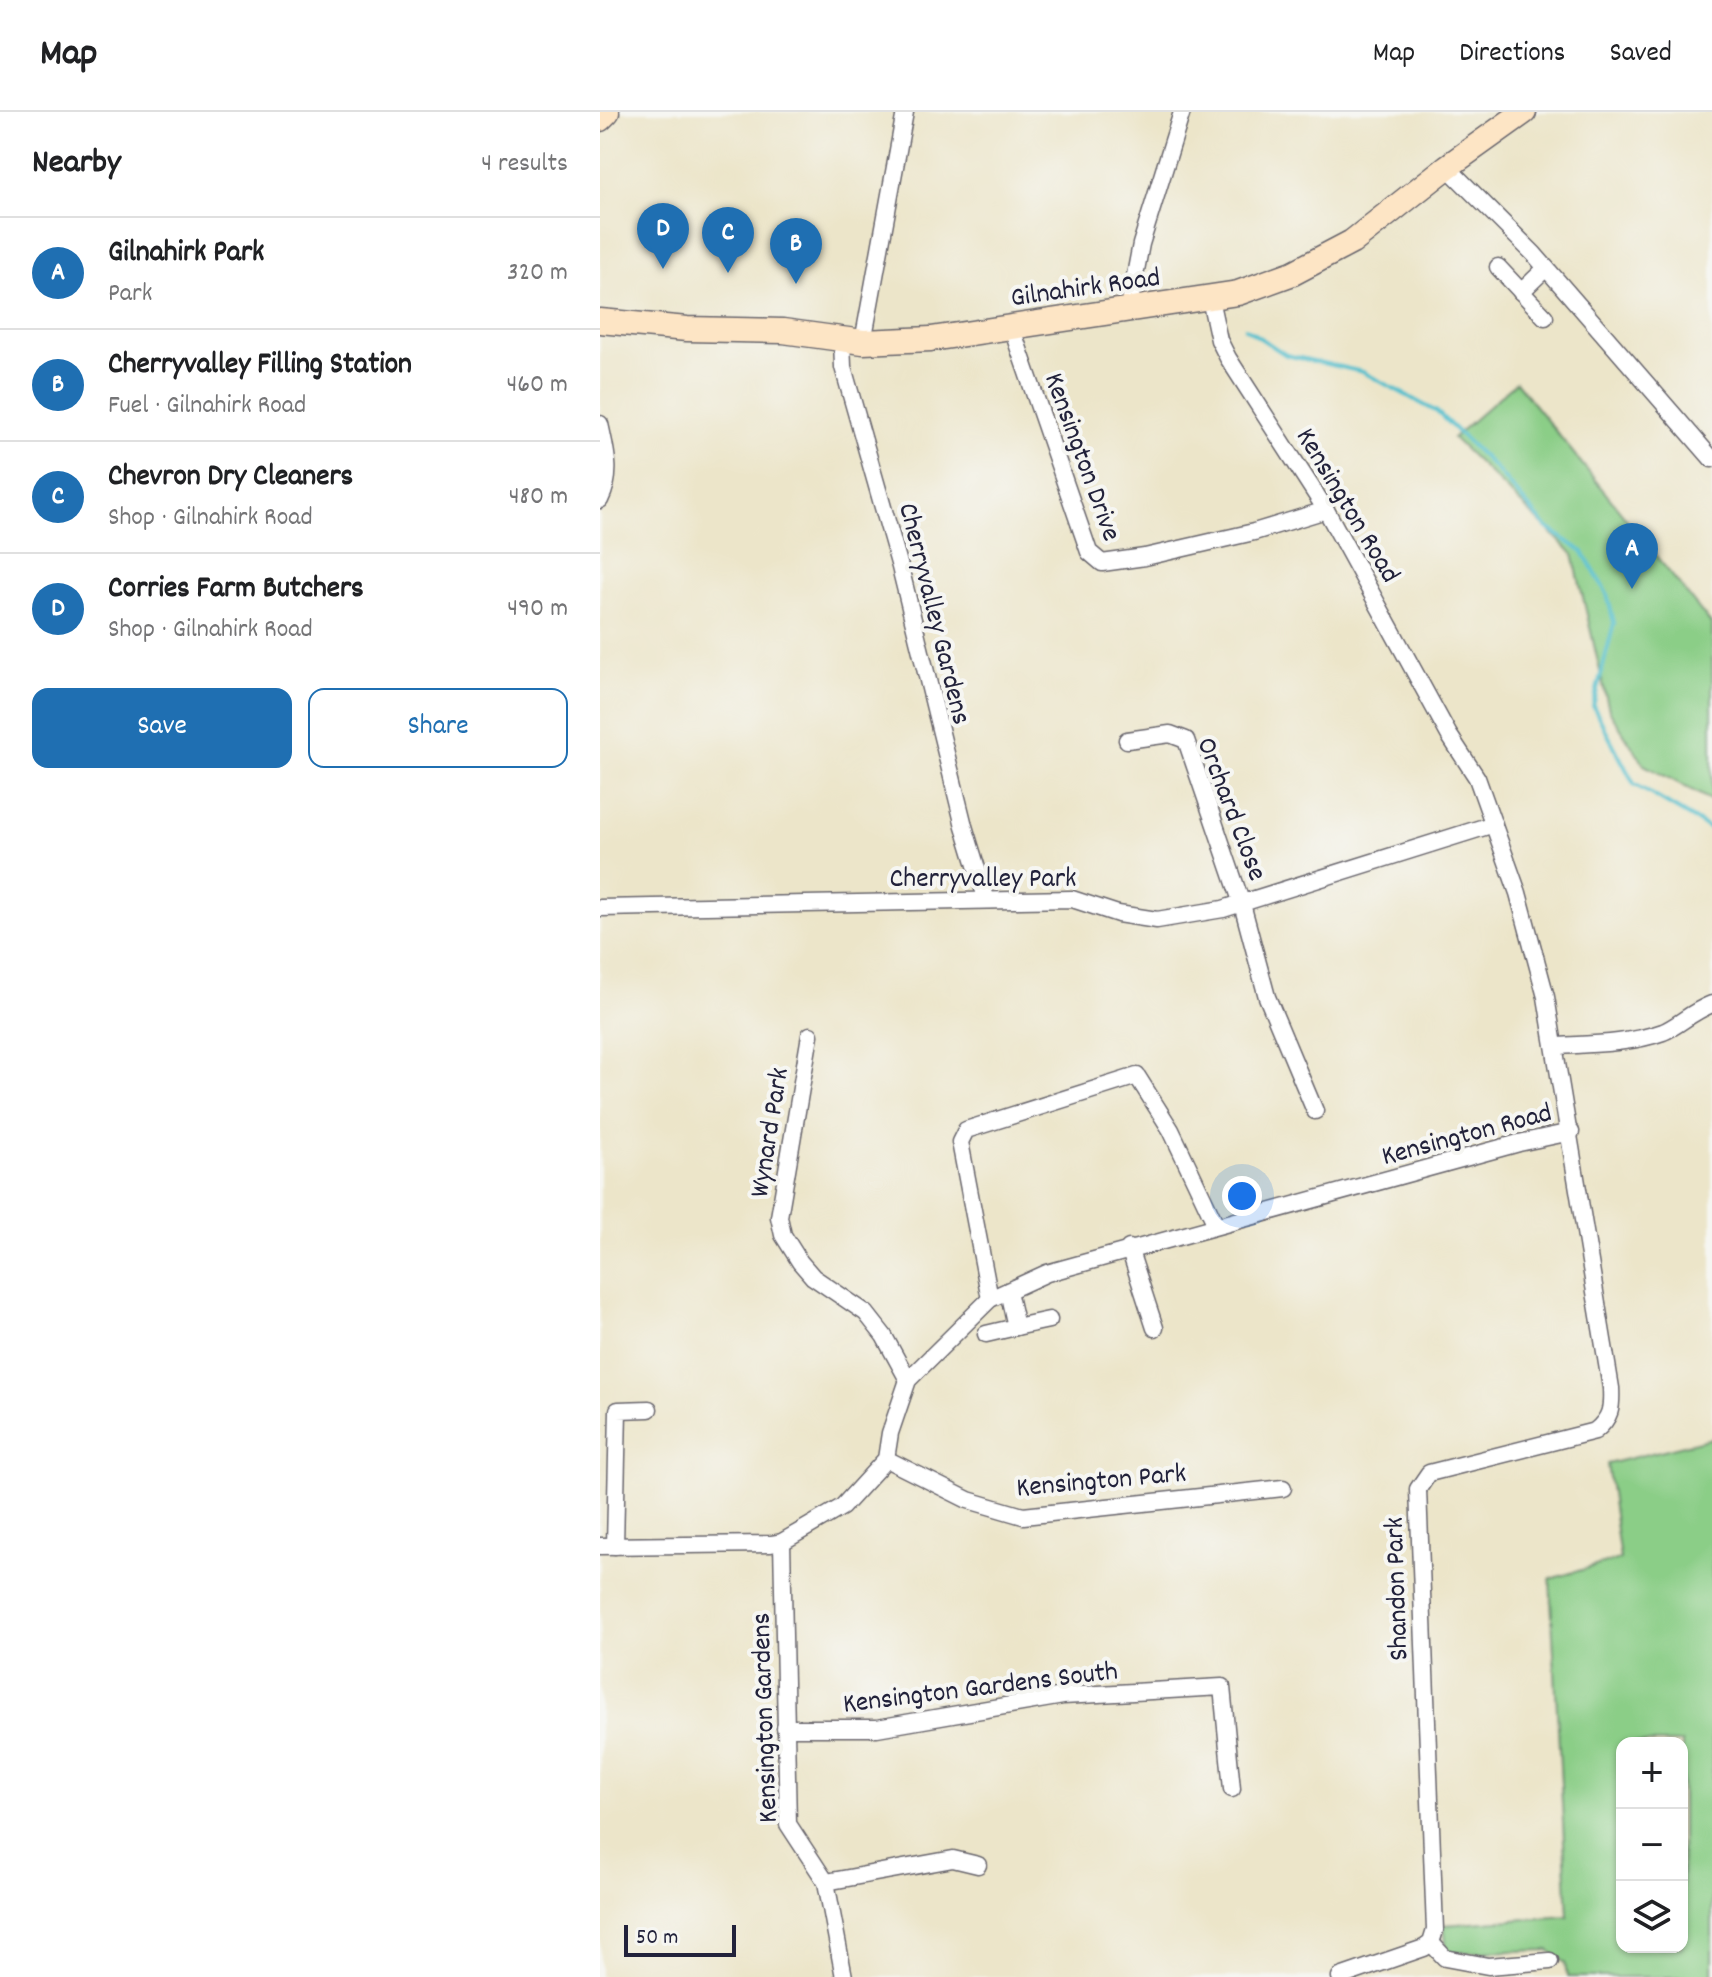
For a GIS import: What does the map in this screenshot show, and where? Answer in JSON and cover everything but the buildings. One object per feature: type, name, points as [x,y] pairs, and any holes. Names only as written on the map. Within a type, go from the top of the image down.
[{"type":"street","points":[[600,119],[607,112]]},
{"type":"street","name":"Cherryvalley Gardens","points":[[905,112],[852,341],[843,367],[900,567],[964,826],[986,898]]},
{"type":"street","points":[[1129,307],[1141,244],[1182,112]]},
{"type":"street","name":"Gilnahirk Road","points":[[600,321],[687,329],[783,331],[852,341],[931,339],[1129,307],[1210,299],[1262,285],[1322,259],[1379,223],[1447,167],[1524,112]]},
{"type":"street","points":[[1447,167],[1546,268],[1712,459]]},
{"type":"street","points":[[1498,267],[1545,317]]},
{"type":"street","points":[[1521,292],[1546,268]]},
{"type":"street","name":"Kensington Road","points":[[886,1459],[890,1433],[908,1380],[990,1299],[1047,1273],[1129,1248],[1571,1132],[1556,1046],[1532,943],[1477,778],[1449,735],[1326,510],[1228,358],[1219,340],[1210,299]]},
{"type":"street","name":"Kensington Drive","points":[[1011,326],[1089,552],[1095,560],[1106,563],[1145,557],[1254,532],[1326,510]]},
{"type":"street","points":[[600,424],[609,464],[609,479],[600,500]]},
{"type":"street","name":"Orchard Close","points":[[1127,740],[1170,734],[1186,740],[1242,904]]},
{"type":"street","name":"Cherryvalley Park","points":[[600,908],[986,898],[1072,899],[1118,914],[1157,920],[1242,904],[1494,824]]},
{"type":"street","points":[[1242,904],[1267,997],[1315,1111]]},
{"type":"street","points":[[1556,1046],[1665,1032],[1687,1014],[1712,1004]]},
{"type":"street","name":"Wynard Park","points":[[810,1035],[779,1217],[783,1235],[813,1277],[866,1313],[884,1336],[908,1380]]},
{"type":"street","points":[[990,1299],[962,1135],[966,1130],[1041,1105],[1137,1076],[1171,1130],[1216,1225]]},
{"type":"street","name":"Shandon Park","points":[[1431,1943],[1435,1930],[1435,1898],[1418,1489],[1429,1473],[1595,1431],[1607,1421],[1612,1410],[1571,1132]]},
{"type":"street","points":[[1129,1248],[1155,1328]]},
{"type":"street","points":[[1008,1291],[1016,1327]]},
{"type":"street","points":[[986,1334],[1049,1320]]},
{"type":"street","points":[[649,1409],[618,1410],[608,1546],[782,1542],[842,1507],[886,1459]]},
{"type":"street","points":[[600,1444],[617,1445]]},
{"type":"street","name":"Kensington Park","points":[[886,1459],[968,1500],[1023,1516],[1283,1488]]},
{"type":"street","name":"Kensington Gardens","points":[[782,1542],[788,1824],[826,1882],[844,1977]]},
{"type":"street","name":"Kensington Gardens South","points":[[785,1728],[877,1728],[1063,1696],[1222,1687],[1232,1789]]},
{"type":"street","points":[[826,1882],[953,1859],[978,1865]]},
{"type":"street","points":[[1340,1977],[1431,1943],[1445,1958],[1488,1966],[1550,1961]]},
{"type":"green space","points":[[1516,382],[1712,625],[1712,801],[1644,765],[1609,710],[1573,554],[1453,438]]},
{"type":"green space","points":[[1712,1438],[1712,1977],[1567,1977],[1565,1963],[1549,1950],[1447,1953],[1444,1925],[1568,1916],[1550,1579],[1620,1559],[1607,1464]]},
{"type":"waterway","points":[[1245,328],[1286,355],[1363,372],[1437,412],[1494,467],[1546,527],[1583,552],[1607,594],[1614,623],[1593,706],[1634,784],[1712,830]]},
{"type":"place","name":"Corries Farm Butchers","points":[[663,269]]},
{"type":"place","name":"Chevron Dry Cleaners","points":[[728,273]]},
{"type":"place","name":"Cherryvalley Filling Station","points":[[796,284]]},
{"type":"place","name":"Gilnahirk Park","points":[[1632,589]]}]
